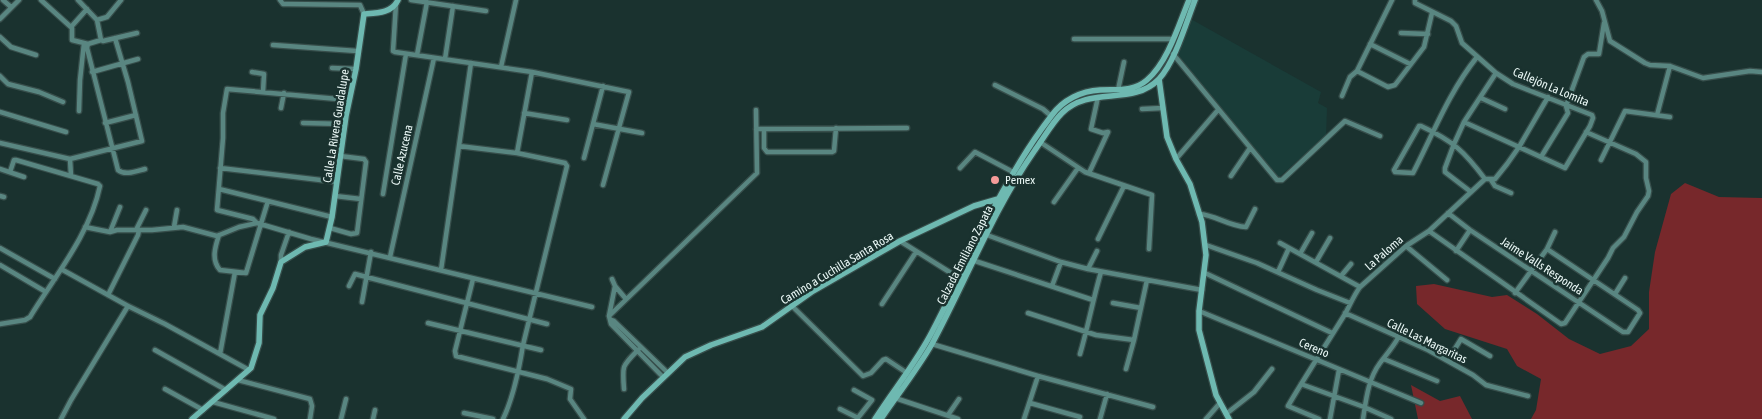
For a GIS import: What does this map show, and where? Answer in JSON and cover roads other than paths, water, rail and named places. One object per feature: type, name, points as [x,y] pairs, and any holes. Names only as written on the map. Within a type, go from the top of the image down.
[{"type":"street","points":[[3,0],[11,7]]},
{"type":"street","points":[[0,19],[18,0]]},
{"type":"street","points":[[41,0],[71,27],[72,40],[86,44],[137,33]]},
{"type":"street","points":[[78,0],[97,20],[102,40]]},
{"type":"street","points":[[280,0],[283,4],[306,2],[360,6],[364,14],[389,10],[398,2]]},
{"type":"street","points":[[410,0],[486,11]]},
{"type":"street","points":[[501,67],[516,0]]},
{"type":"street","name":"Calzada Emiliano Zapata","points":[[881,419],[932,344],[998,199],[1013,172],[1051,116],[1061,105],[1079,94],[1135,87],[1148,79],[1161,64],[1189,0]]},
{"type":"street","name":"Calzada Emiliano Zapata","points":[[875,419],[927,341],[959,278],[987,235],[1009,190],[1055,120],[1066,109],[1080,100],[1098,96],[1127,95],[1144,90],[1152,85],[1168,66],[1194,0]]},
{"type":"street","points":[[1342,96],[1350,76],[1357,71],[1392,0]]},
{"type":"street","points":[[1596,0],[1605,19],[1610,41],[1650,65],[1670,66],[1703,78],[1750,70],[1762,72]]},
{"type":"street","points":[[97,20],[107,17],[120,1]]},
{"type":"street","name":"Callejón La Lomita","points":[[1414,1],[1451,21],[1456,26],[1462,43],[1496,73],[1522,88],[1593,116],[1590,126],[1565,168],[1541,157]]},
{"type":"street","points":[[398,2],[392,51],[532,72],[629,92],[604,185]]},
{"type":"street","points":[[416,55],[427,2]]},
{"type":"street","points":[[445,59],[453,6]]},
{"type":"street","points":[[71,27],[87,9]]},
{"type":"street","points":[[1357,71],[1388,87],[1395,86],[1424,47],[1432,12]]},
{"type":"street","name":"Calle La Rivera Guadalupe","points":[[326,242],[332,217],[345,124],[356,70],[357,51],[364,14]]},
{"type":"street","points":[[1464,122],[1541,157],[1568,113],[1566,106],[1584,57],[1588,54],[1599,54],[1605,19]]},
{"type":"street","points":[[1401,33],[1428,34]]},
{"type":"street","points":[[0,37],[9,46],[36,55]]},
{"type":"street","points":[[0,143],[70,159],[142,141],[115,38]]},
{"type":"street","points":[[1074,39],[1173,40]]},
{"type":"street","points":[[86,44],[118,170],[120,173],[124,173],[146,169]]},
{"type":"street","points":[[79,110],[80,80],[86,44]]},
{"type":"street","points":[[1370,44],[1410,64]]},
{"type":"street","points":[[273,45],[357,51]]},
{"type":"street","points":[[384,194],[406,54]]},
{"type":"street","points":[[1173,54],[1277,180],[1282,180],[1345,121],[1380,136]]},
{"type":"street","points":[[1476,57],[1444,106],[1434,132],[1413,173],[1395,172],[1394,170],[1419,126],[1421,126],[1434,132],[1454,144],[1470,159],[1485,179],[1495,179],[1519,147],[1548,98]]},
{"type":"street","name":"Calle Azucena","points":[[390,257],[434,58]]},
{"type":"street","points":[[92,72],[138,59]]},
{"type":"street","points":[[1118,90],[1124,62]]},
{"type":"street","points":[[441,270],[471,63]]},
{"type":"street","points":[[1657,115],[1670,66]]},
{"type":"street","points":[[332,68],[356,70]]},
{"type":"street","points":[[252,72],[264,74],[263,92]]},
{"type":"street","points":[[517,153],[532,72]]},
{"type":"street","points":[[1471,192],[1445,170],[1464,122],[1496,73]]},
{"type":"street","points":[[0,76],[8,84],[39,92],[63,102]]},
{"type":"street","points":[[1148,79],[1148,83],[1152,85]]},
{"type":"street","points":[[1158,79],[1167,137],[1176,159],[1190,184],[1206,246],[1205,273],[1199,311],[1199,330],[1216,395],[1227,416],[1254,392],[1272,369]]},
{"type":"street","points":[[995,84],[1051,116]]},
{"type":"street","points":[[584,158],[603,86]]},
{"type":"street","points":[[349,100],[226,89],[217,210],[253,219],[260,224],[326,242],[592,307]]},
{"type":"street","points":[[281,108],[284,93]]},
{"type":"street","points":[[1089,173],[1108,132],[1103,133],[1091,128],[1098,96]]},
{"type":"street","points":[[1481,98],[1506,109]]},
{"type":"street","points":[[1142,109],[1163,108]]},
{"type":"street","points":[[610,318],[626,299],[757,173],[756,110]]},
{"type":"street","points":[[1176,159],[1218,110]]},
{"type":"street","points":[[1601,160],[1625,111],[1670,117]]},
{"type":"street","points":[[0,112],[66,132]]},
{"type":"street","points":[[524,114],[567,120]]},
{"type":"street","points":[[105,123],[136,115]]},
{"type":"street","points":[[303,123],[345,124]]},
{"type":"street","points":[[593,124],[642,133]]},
{"type":"street","points":[[764,129],[764,148],[767,152],[820,153],[834,151],[836,128]]},
{"type":"street","points":[[756,129],[906,128]]},
{"type":"street","points":[[1428,231],[1515,293],[1563,324],[1594,280],[1613,248],[1624,237],[1648,196],[1649,191],[1646,178],[1646,162],[1636,154],[1586,132]]},
{"type":"street","points":[[1040,142],[1078,168],[1152,196],[1149,249]]},
{"type":"street","points":[[459,148],[517,153],[565,162],[567,166],[531,320],[523,345],[518,373],[503,419]]},
{"type":"street","points":[[1231,176],[1250,148]]},
{"type":"street","points":[[960,168],[976,152],[1013,172]]},
{"type":"street","points":[[330,228],[351,234],[357,233],[366,162],[364,159],[340,156]]},
{"type":"street","points":[[70,159],[71,176]]},
{"type":"street","points":[[0,324],[25,320],[30,317],[55,279],[85,227],[96,203],[100,186],[14,160],[10,172]]},
{"type":"street","points":[[220,168],[337,182]]},
{"type":"street","points":[[1054,202],[1078,168]]},
{"type":"street","points":[[0,169],[24,176]]},
{"type":"street","name":"La Paloma","points":[[1319,419],[1288,406],[1360,287],[1406,246],[1428,231],[1485,179]]},
{"type":"street","points":[[1491,180],[1495,186],[1511,192]]},
{"type":"street","points":[[1098,239],[1124,186]]},
{"type":"street","points":[[219,189],[332,217]]},
{"type":"street","points":[[335,196],[361,199]]},
{"type":"street","name":"Camino a Cuchilla Santa Rosa","points":[[624,419],[642,398],[685,357],[711,345],[762,327],[812,291],[900,241],[974,206],[998,199]]},
{"type":"street","points":[[219,235],[214,253],[216,264],[220,270],[246,274],[268,201]]},
{"type":"street","points":[[110,232],[120,207]]},
{"type":"street","points":[[1199,214],[1210,215],[1222,222],[1246,227],[1256,209]]},
{"type":"street","points":[[108,295],[138,236],[137,230],[146,210]]},
{"type":"street","points":[[174,227],[177,210]]},
{"type":"street","name":"Jaime Valls Responda","points":[[1448,213],[1470,230],[1623,332],[1628,332],[1639,312],[1615,294]]},
{"type":"street","points":[[85,227],[110,232],[174,227],[189,228],[219,235],[239,227],[260,224]]},
{"type":"street","points":[[1456,251],[1470,230]]},
{"type":"street","points":[[194,419],[249,370],[252,365],[258,343],[260,315],[273,288],[289,232]]},
{"type":"street","points":[[1515,293],[1555,232]]},
{"type":"street","points":[[1300,254],[1312,233]]},
{"type":"street","points":[[987,235],[1060,262],[1101,272],[1202,290]]},
{"type":"street","points":[[1316,262],[1330,238]]},
{"type":"street","points":[[900,241],[959,278]]},
{"type":"street","points":[[281,262],[305,247],[326,242]]},
{"type":"street","points":[[1280,243],[1360,287]]},
{"type":"street","points":[[1206,246],[1257,263],[1350,303]]},
{"type":"street","points":[[1406,246],[1447,280]]},
{"type":"street","points":[[0,248],[55,279]]},
{"type":"street","points":[[1278,272],[1289,248]]},
{"type":"street","points":[[1546,248],[1615,294],[1625,278]]},
{"type":"street","points":[[1088,269],[1097,251]]},
{"type":"street","points":[[362,302],[371,252]]},
{"type":"street","points":[[882,304],[916,252]]},
{"type":"street","points":[[971,260],[1093,300]]},
{"type":"street","points":[[1052,286],[1060,262]]},
{"type":"street","points":[[1341,276],[1352,264]]},
{"type":"street","points":[[0,265],[46,292]]},
{"type":"street","points":[[61,269],[249,370]]},
{"type":"street","points":[[220,354],[235,272]]},
{"type":"street","points":[[1080,354],[1101,272]]},
{"type":"street","points":[[1205,273],[1332,333]]},
{"type":"street","points":[[349,286],[354,274],[547,324]]},
{"type":"street","points":[[473,279],[460,330],[456,356],[548,379],[568,386],[571,389],[570,399],[584,419]]},
{"type":"street","points":[[612,279],[615,286],[626,299]]},
{"type":"street","points":[[1126,369],[1147,280]]},
{"type":"street","points":[[610,318],[615,286]]},
{"type":"street","points":[[1113,303],[1141,308]]},
{"type":"street","points":[[61,419],[128,306]]},
{"type":"street","points":[[791,306],[863,376],[872,373],[886,359],[907,373]]},
{"type":"street","name":"Cereno","points":[[1199,311],[1421,403]]},
{"type":"street","points":[[1028,313],[1096,335],[1134,340]]},
{"type":"street","name":"Calle Las Margaritas","points":[[1346,313],[1448,360],[1486,385],[1528,396]]},
{"type":"street","points":[[610,318],[665,375]]},
{"type":"street","points":[[428,323],[542,350]]},
{"type":"street","points":[[1362,419],[1370,382],[1380,363],[1398,338]]},
{"type":"street","points":[[1448,360],[1461,339],[1490,356]]},
{"type":"street","points":[[932,344],[1038,376],[1153,407]]},
{"type":"street","points":[[624,389],[623,365],[640,349]]},
{"type":"street","points":[[155,350],[226,390]]},
{"type":"street","points":[[1384,359],[1437,381]]},
{"type":"street","points":[[1330,419],[1340,370]]},
{"type":"street","points":[[1024,419],[1038,376]]},
{"type":"street","points":[[238,380],[310,399],[312,406],[310,419]]},
{"type":"street","points":[[1301,384],[1391,419]]},
{"type":"street","points":[[165,389],[203,410]]},
{"type":"street","points":[[840,409],[858,419],[872,400],[854,390]]},
{"type":"street","points":[[1100,419],[1107,394]]},
{"type":"street","points":[[895,398],[958,419]]},
{"type":"street","points":[[341,419],[346,399]]},
{"type":"street","points":[[948,416],[959,399]]},
{"type":"street","points":[[213,402],[274,419]]},
{"type":"street","points":[[1030,403],[1080,417]]},
{"type":"street","points":[[1206,419],[1220,403]]},
{"type":"street","points":[[373,419],[375,410]]},
{"type":"street","points":[[464,413],[493,419]]},
{"type":"place","name":"Pemex","points":[[995,180]]}]
